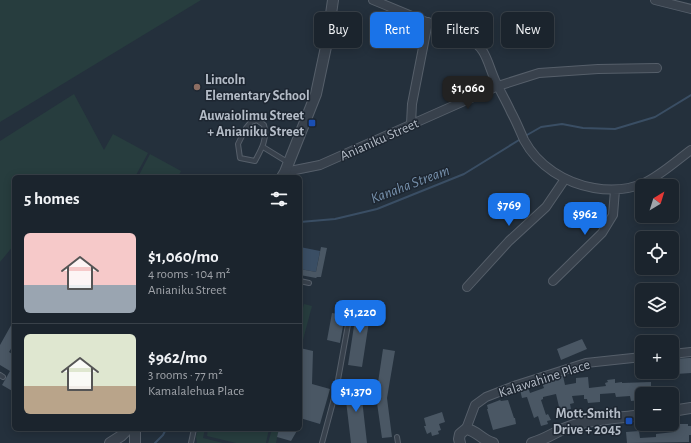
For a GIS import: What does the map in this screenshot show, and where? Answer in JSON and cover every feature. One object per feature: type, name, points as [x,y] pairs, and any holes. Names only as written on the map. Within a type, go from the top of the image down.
[{"type":"street","points":[[285,171],[316,94],[327,42],[333,0]]},
{"type":"street","points":[[374,0],[479,45],[528,146],[543,163],[565,179],[588,187],[616,190],[636,186],[651,179],[691,150]]},
{"type":"street","points":[[655,0],[691,9]]},
{"type":"street","points":[[411,124],[412,104],[428,22]]},
{"type":"street","name":"Anianiku Street","points":[[285,171],[320,165],[498,86],[539,73],[598,69],[657,68]]},
{"type":"street","points":[[467,287],[509,241],[546,207],[565,179]]},
{"type":"street","points":[[553,281],[602,233],[613,215],[616,190]]},
{"type":"street","points":[[679,353],[691,352]]},
{"type":"street","name":"Kalawahine Place","points":[[466,429],[475,405],[486,397],[517,385],[586,363],[635,358]]},
{"type":"street","points":[[679,410],[691,408]]},
{"type":"street","points":[[532,443],[547,438],[569,426],[580,423],[635,416]]},
{"type":"street","points":[[460,443],[460,434],[466,429],[471,430],[482,439],[493,443]]},
{"type":"street","points":[[110,443],[126,431]]},
{"type":"street","points":[[135,431],[135,443]]},
{"type":"lane","points":[[257,120],[264,125],[266,131],[263,147],[255,161],[240,158],[238,144],[246,128],[251,122],[257,120]]},
{"type":"lane","points":[[263,147],[285,171]]},
{"type":"lane","points":[[302,282],[309,284]]},
{"type":"lane","points":[[322,443],[336,390],[351,308]]},
{"type":"lane","points":[[191,443],[194,431]]},
{"type":"lane","points":[[397,437],[398,443]]},
{"type":"green space","points":[[0,0],[201,0],[0,122]]},
{"type":"green space","points":[[74,94],[104,150],[113,134],[148,153],[136,175],[12,175],[12,247],[0,262],[0,141]]},
{"type":"green space","points":[[150,154],[181,171],[179,175],[139,175]]},
{"type":"green space","points":[[304,304],[312,306],[302,344],[302,311]]},
{"type":"green space","points":[[198,431],[205,431],[203,438],[223,443],[197,443],[196,437]]},
{"type":"green space","points":[[208,431],[269,431],[266,443],[236,443],[207,436]]},
{"type":"green space","points":[[271,431],[279,431],[276,443],[268,443]]},
{"type":"water","points":[[302,247],[320,251],[316,272],[302,269]]},
{"type":"building","points":[[321,247],[327,248],[321,277],[316,278],[302,275],[302,269],[316,272]]},
{"type":"building","points":[[358,300],[372,302],[362,367],[348,365]]},
{"type":"building","points":[[332,313],[345,315],[340,343],[327,340]]},
{"type":"building","points":[[12,324],[12,347],[9,352],[12,354],[12,391],[2,385],[10,371],[0,365],[0,345]]},
{"type":"building","points":[[582,339],[587,349],[561,360],[557,349]]},
{"type":"building","points":[[302,348],[313,351],[312,384],[330,389],[320,424],[302,419]]},
{"type":"building","points":[[383,349],[395,351],[387,398],[392,437],[382,438],[376,396]]},
{"type":"building","points":[[691,358],[691,373],[679,374],[679,359]]},
{"type":"building","points":[[563,376],[565,385],[576,383],[576,378],[588,377],[589,388],[606,386],[605,383],[608,382],[607,380],[615,379],[615,383],[651,382],[651,387],[635,387],[635,401],[631,401],[630,396],[616,397],[615,393],[600,394],[600,402],[588,403],[587,399],[584,399],[584,395],[572,396],[574,403],[570,404],[571,409],[560,411],[556,394],[543,397],[541,400],[546,415],[548,414],[551,420],[547,421],[548,424],[541,426],[538,416],[534,418],[527,397],[522,398],[520,390],[528,387],[530,393],[544,388],[542,383]]},
{"type":"building","points":[[360,382],[367,443],[351,443],[344,384]]},
{"type":"building","points":[[500,400],[508,400],[516,424],[493,430],[487,405]]},
{"type":"building","points":[[442,412],[445,422],[439,424],[441,430],[438,431],[439,434],[432,436],[431,432],[427,434],[424,426],[426,426],[424,418]]},
{"type":"building","points":[[679,424],[688,424],[688,426],[691,426],[689,442],[627,443],[626,432],[639,431],[640,438],[656,437],[656,434],[679,431]]},
{"type":"building","points":[[278,431],[297,431],[291,441],[277,437]]},
{"type":"waterway","name":"Kanaha Stream","points":[[527,135],[541,127],[562,124],[583,128],[615,129],[655,117],[691,95]]},
{"type":"waterway","name":"Kanaha Stream","points":[[302,222],[335,219],[377,209],[464,174],[519,140]]},
{"type":"waterway","name":"Kanaha Stream","points":[[155,443],[165,431]]},
{"type":"place","name":"Lincoln Elementary School","points":[[197,87]]},
{"type":"place","name":"Auwaiolimu Street + Anianiku Street","points":[[312,123]]},
{"type":"place","name":"Mott-Smith Drive + 2045","points":[[629,421]]}]
